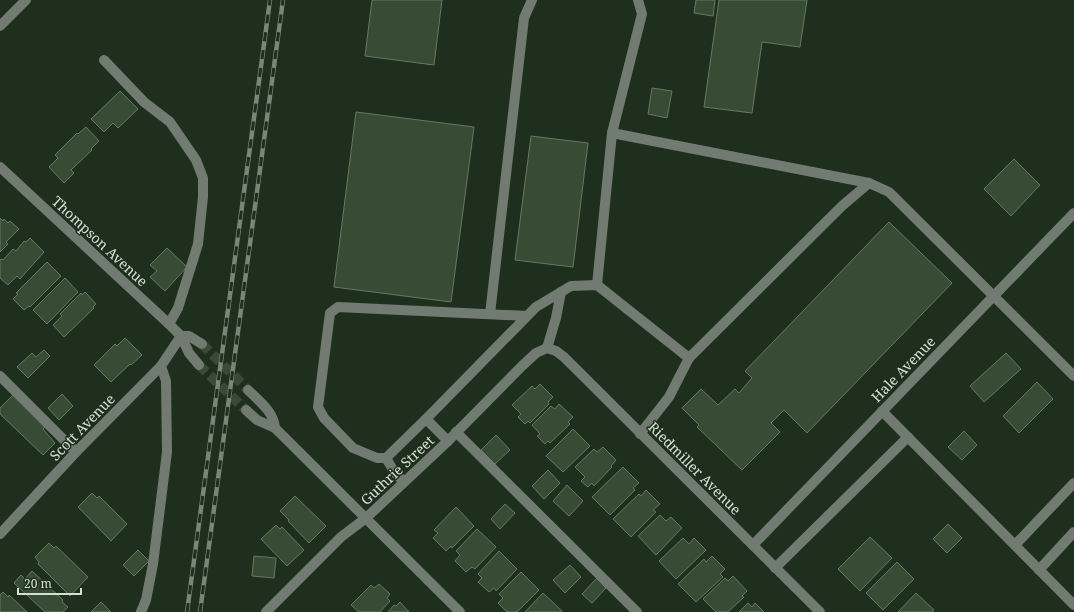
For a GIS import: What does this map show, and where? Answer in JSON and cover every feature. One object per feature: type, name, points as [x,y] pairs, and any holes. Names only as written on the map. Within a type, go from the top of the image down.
[{"type":"street","points":[[0,26],[26,0]]},
{"type":"street","points":[[490,314],[524,18],[532,0]]},
{"type":"street","points":[[597,285],[612,133],[642,14],[638,0]]},
{"type":"street","points":[[104,60],[144,102],[170,122],[196,160],[203,178],[198,244],[178,308],[169,324]]},
{"type":"street","points":[[612,133],[869,182],[889,192],[1074,376]]},
{"type":"street","name":"Thompson Avenue","points":[[0,167],[169,324],[181,336],[189,353],[199,365]]},
{"type":"street","points":[[640,434],[669,397],[689,358],[842,206],[869,182]]},
{"type":"street","name":"Hale Avenue","points":[[753,545],[1074,213]]},
{"type":"street","points":[[527,316],[338,307],[330,313],[318,407],[324,418],[353,448],[377,458],[386,458],[536,307],[571,286],[597,285],[689,358]]},
{"type":"street","points":[[547,348],[556,318],[561,292]]},
{"type":"street","name":"Thompson Avenue","points":[[181,336],[189,336],[202,344]]},
{"type":"street","name":"Scott Avenue","points":[[0,534],[76,452],[161,366],[181,336]]},
{"type":"street","name":"Guthrie Street","points":[[266,612],[341,537],[366,518],[448,441],[536,353],[547,348]]},
{"type":"street","name":"Riedmiller Avenue","points":[[547,348],[556,351],[564,357],[820,612]]},
{"type":"street","points":[[141,612],[146,600],[153,564],[167,452],[166,381],[161,366]]},
{"type":"street","points":[[0,376],[76,452]]},
{"type":"street","points":[[248,390],[270,413],[275,421],[275,428]]},
{"type":"street","points":[[246,410],[257,420],[275,428],[460,612]]},
{"type":"street","points":[[882,411],[1074,605]]},
{"type":"street","points":[[426,419],[448,441]]},
{"type":"street","points":[[456,432],[638,612]]},
{"type":"street","points":[[775,568],[908,437]]},
{"type":"street","points":[[386,458],[395,473],[404,482]]},
{"type":"street","points":[[1015,545],[1074,483]]},
{"type":"street","points":[[1040,570],[1074,532]]},
{"type":"building","points":[[372,0],[442,0],[434,65],[365,56]]},
{"type":"building","points":[[696,0],[715,0],[713,16],[694,13]]},
{"type":"building","points":[[719,0],[807,0],[800,47],[762,42],[752,113],[704,107]]},
{"type":"building","points":[[652,88],[672,91],[667,118],[648,114]]},
{"type":"building","points":[[120,91],[138,109],[118,128],[113,123],[104,132],[91,119]]},
{"type":"building","points":[[356,112],[474,127],[451,302],[334,287]]},
{"type":"building","points":[[86,127],[99,141],[91,149],[92,150],[71,170],[74,173],[64,183],[49,167],[58,158],[55,155],[77,133],[78,134]]},
{"type":"building","points":[[531,136],[588,143],[573,267],[515,260]]},
{"type":"building","points":[[1014,159],[1040,185],[1011,216],[984,189]]},
{"type":"building","points":[[0,218],[3,221],[4,219],[8,223],[10,221],[19,229],[6,242],[8,244],[0,252]]},
{"type":"building","points":[[889,222],[952,283],[807,433],[784,410],[771,423],[780,432],[742,470],[697,427],[699,425],[682,408],[701,389],[718,405],[735,389],[739,393],[752,378],[745,371]]},
{"type":"building","points":[[30,238],[44,252],[20,279],[17,276],[8,285],[0,278],[0,260],[3,260],[13,249],[16,251],[24,241],[26,242]]},
{"type":"building","points":[[167,248],[187,267],[165,291],[150,277],[157,271],[150,265]]},
{"type":"building","points":[[47,262],[61,276],[30,307],[29,306],[24,310],[13,299],[18,294],[16,293]]},
{"type":"building","points":[[65,278],[78,292],[47,324],[33,310]]},
{"type":"building","points":[[85,292],[96,304],[93,307],[94,308],[64,337],[53,325],[62,316],[60,314],[81,293],[82,295]]},
{"type":"building","points":[[125,338],[142,355],[111,382],[94,365],[115,344],[117,346]]},
{"type":"building","points":[[44,350],[50,356],[28,378],[17,367],[32,353],[36,357]]},
{"type":"building","points":[[1006,353],[1021,369],[984,402],[970,386]]},
{"type":"building","points":[[1037,382],[1053,399],[1019,433],[1003,416]]},
{"type":"building","points":[[540,384],[553,397],[548,402],[549,404],[530,423],[528,421],[525,424],[518,417],[521,414],[512,405],[532,386],[535,389]]},
{"type":"building","points":[[62,394],[73,406],[59,420],[48,408]]},
{"type":"building","points":[[13,395],[45,427],[43,429],[55,443],[43,455],[0,414],[0,408]]},
{"type":"building","points":[[559,404],[573,417],[568,422],[570,424],[550,443],[548,441],[545,444],[537,436],[540,434],[532,425],[551,406],[555,409]]},
{"type":"building","points":[[573,429],[590,446],[563,472],[546,456]]},
{"type":"building","points":[[964,431],[977,445],[962,460],[948,447]]},
{"type":"building","points":[[496,435],[510,450],[495,464],[481,450]]},
{"type":"building","points":[[603,447],[616,460],[611,466],[612,467],[594,486],[592,483],[588,487],[581,481],[585,477],[575,467],[594,449],[597,452]]},
{"type":"building","points":[[623,467],[639,483],[633,488],[635,490],[610,515],[592,497]]},
{"type":"building","points":[[548,470],[560,483],[544,499],[532,486]]},
{"type":"building","points":[[567,485],[583,501],[569,516],[553,501]]},
{"type":"building","points":[[646,490],[660,504],[653,510],[656,512],[631,537],[613,519],[639,494],[641,496]]},
{"type":"building","points":[[92,493],[97,498],[99,496],[127,524],[111,541],[78,507]]},
{"type":"building","points":[[295,496],[326,526],[309,543],[280,511]]},
{"type":"building","points":[[505,504],[515,513],[500,529],[491,519]]},
{"type":"building","points":[[456,507],[474,526],[452,548],[451,546],[446,551],[433,538],[438,533],[434,530]]},
{"type":"building","points":[[660,515],[666,521],[671,517],[682,528],[656,555],[638,536]]},
{"type":"building","points":[[948,524],[962,538],[947,553],[933,539]]},
{"type":"building","points":[[276,525],[280,529],[282,527],[304,550],[287,566],[261,539]]},
{"type":"building","points":[[477,529],[496,547],[475,569],[472,567],[466,572],[455,561],[460,555],[456,551]]},
{"type":"building","points":[[870,537],[892,558],[860,591],[838,569]]},
{"type":"building","points":[[683,538],[689,544],[694,538],[706,550],[676,579],[659,561]]},
{"type":"building","points":[[49,543],[54,548],[56,546],[88,577],[70,596],[38,564],[39,562],[35,557]]},
{"type":"building","points":[[138,550],[149,561],[134,576],[123,565]]},
{"type":"building","points":[[499,551],[517,569],[496,591],[494,588],[489,592],[478,582],[482,578],[478,574]]},
{"type":"building","points":[[254,556],[276,558],[274,578],[252,576]]},
{"type":"building","points":[[712,556],[725,569],[720,574],[723,577],[696,602],[678,584],[704,559],[706,562]]},
{"type":"building","points":[[897,562],[914,579],[883,610],[866,593]]},
{"type":"building","points":[[570,565],[581,577],[565,593],[553,580]]},
{"type":"building","points":[[32,571],[63,600],[62,602],[68,607],[63,612],[45,612],[14,583],[21,575],[25,579]]},
{"type":"building","points":[[521,572],[539,590],[517,612],[507,612],[498,603],[503,598],[499,594]]},
{"type":"building","points":[[733,576],[747,591],[742,596],[744,597],[728,612],[716,612],[703,599],[725,578],[728,581]]},
{"type":"building","points":[[597,578],[606,588],[592,603],[582,594]]},
{"type":"building","points":[[379,584],[390,594],[387,598],[390,601],[380,612],[359,612],[351,605],[371,585],[374,588]]},
{"type":"building","points":[[3,592],[8,597],[9,595],[27,612],[0,612],[0,595]]},
{"type":"building","points":[[543,593],[562,611],[525,612]]},
{"type":"building","points":[[916,593],[934,610],[932,612],[898,612]]},
{"type":"building","points":[[101,602],[111,612],[91,612]]},
{"type":"building","points":[[400,602],[409,612],[388,612],[394,605],[396,606]]},
{"type":"building","points":[[748,603],[752,607],[755,603],[764,612],[739,612]]},
{"type":"tunnel","points":[[202,344],[248,390]]},
{"type":"tunnel","points":[[199,365],[246,410]]},
{"type":"railway","points":[[187,612],[270,0]]},
{"type":"railway","points":[[200,612],[283,0]]}]
